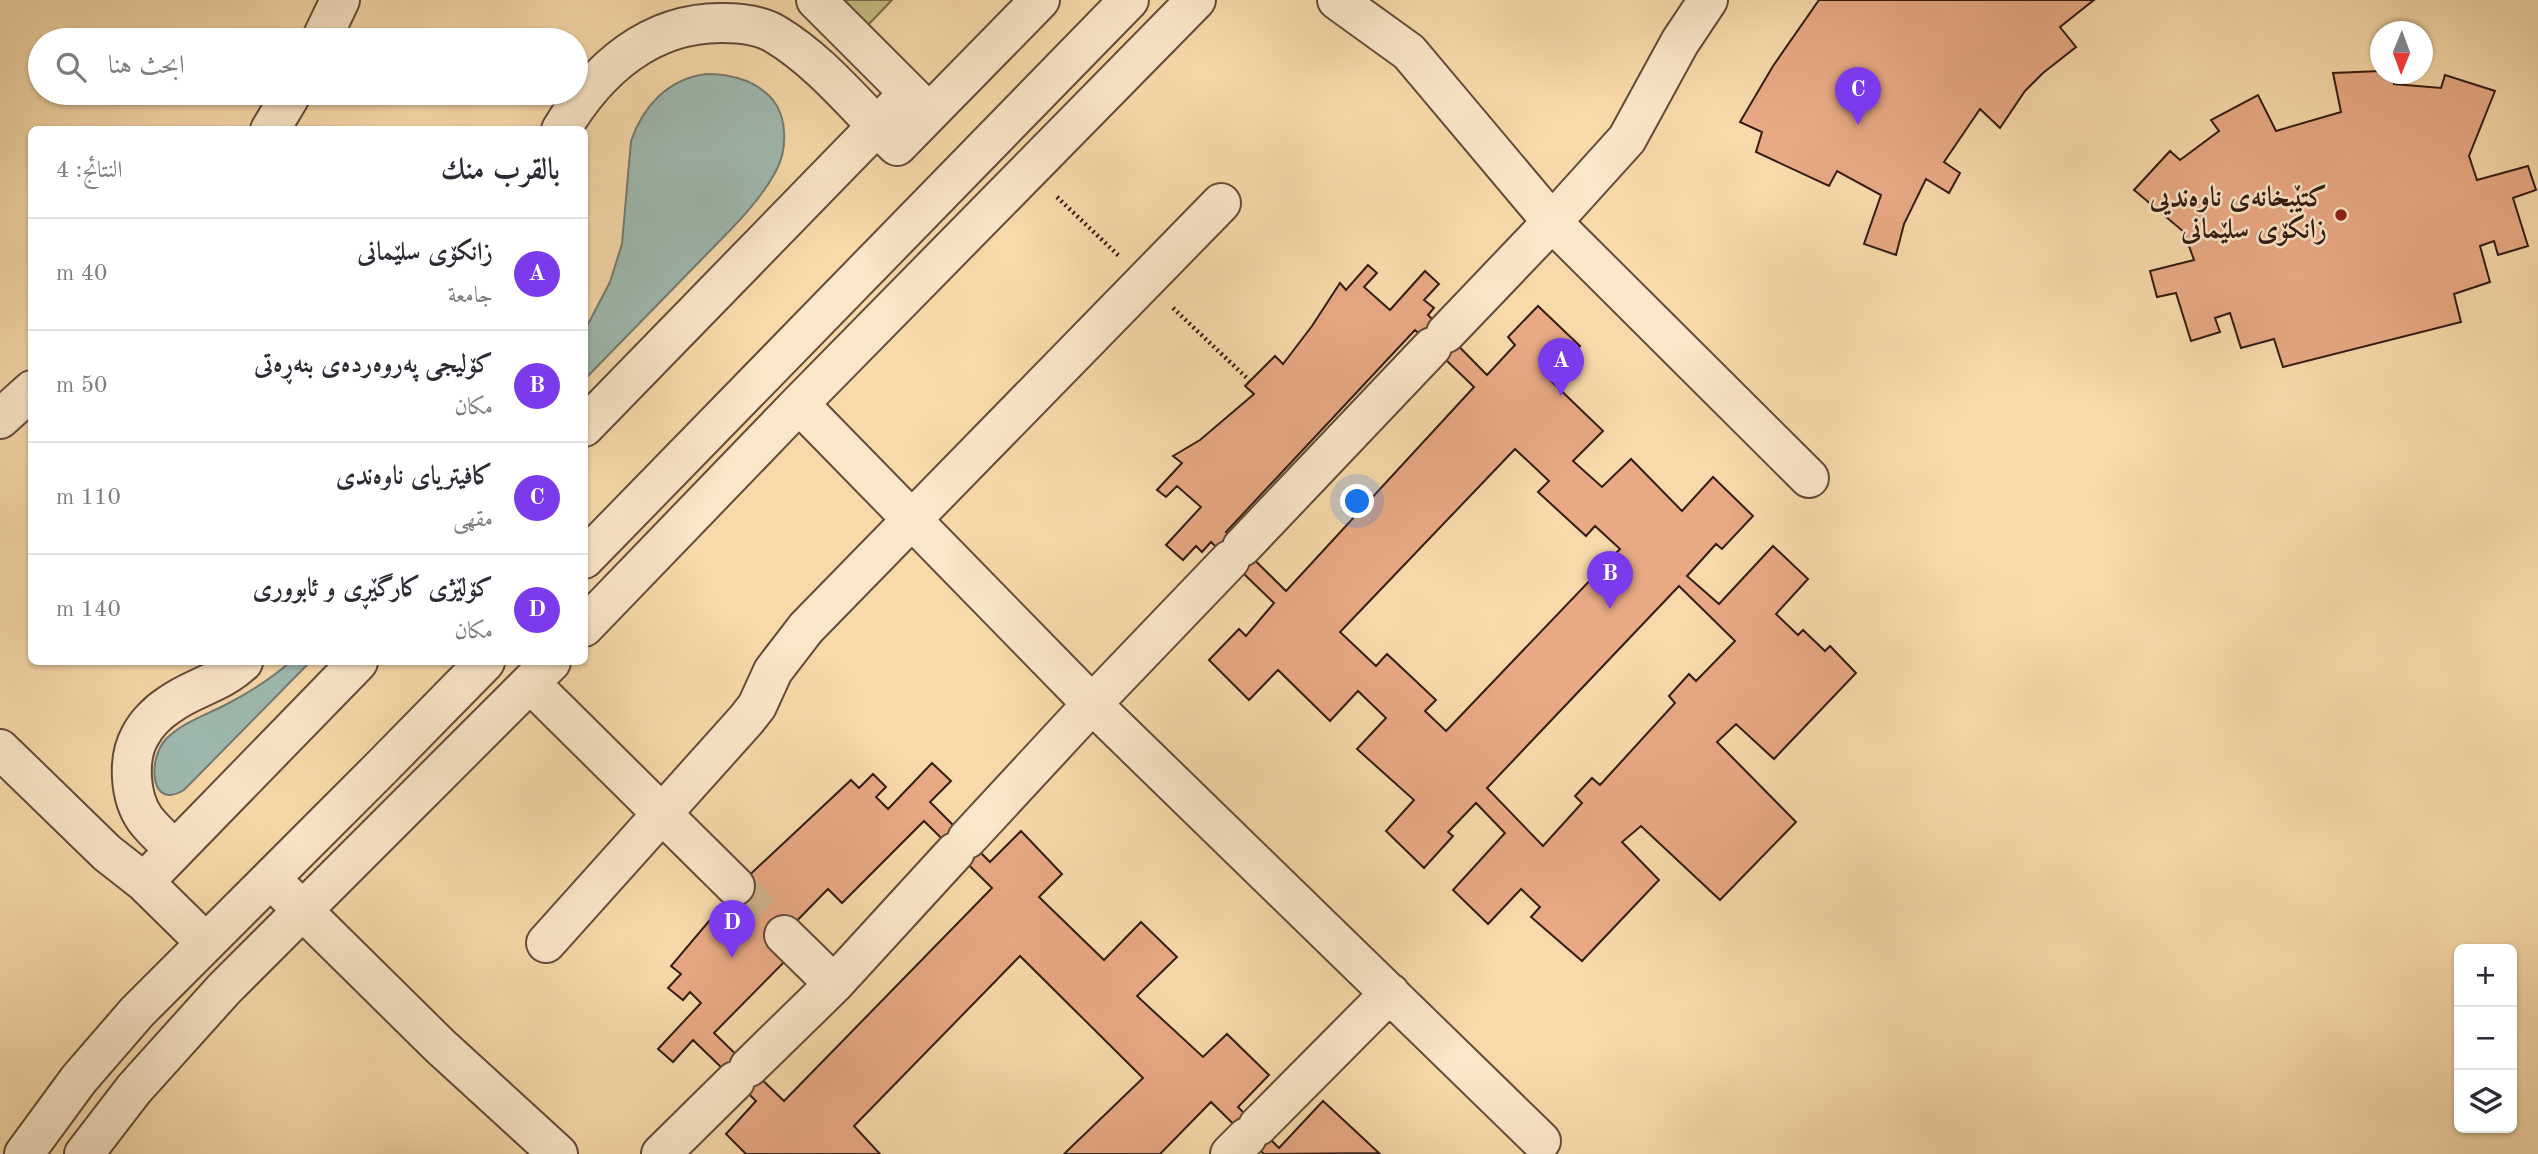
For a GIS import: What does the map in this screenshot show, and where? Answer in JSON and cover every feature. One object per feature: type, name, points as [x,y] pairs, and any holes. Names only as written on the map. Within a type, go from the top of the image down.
[{"type":"street","points":[[327,28],[340,0]]},
{"type":"street","points":[[816,0],[919,103]]},
{"type":"street","points":[[588,423],[876,126],[919,103],[1040,0]]},
{"type":"street","points":[[588,555],[1129,0]]},
{"type":"street","points":[[588,623],[1196,0]]},
{"type":"street","points":[[1337,0],[1409,52],[1552,222],[1809,478]]},
{"type":"street","points":[[661,1154],[834,984],[1092,704],[1552,222],[1627,139],[1680,42],[1708,0]]},
{"type":"street","points":[[588,91],[620,59],[660,33],[698,23],[760,28],[785,40],[814,64],[876,126]]},
{"type":"street","points":[[272,126],[285,105]]},
{"type":"street","points":[[565,126],[578,105]]},
{"type":"street","points":[[546,943],[757,706],[773,671],[785,653],[911,519],[1221,203]]},
{"type":"street","points":[[0,419],[28,394]]},
{"type":"street","points":[[799,404],[1092,704],[1541,1141]]},
{"type":"street","points":[[175,850],[146,821],[140,811],[134,793],[135,749],[149,723],[170,704],[224,678],[239,665]]},
{"type":"street","points":[[144,882],[355,665]]},
{"type":"street","points":[[24,1154],[109,1043],[162,986],[482,665]]},
{"type":"street","points":[[84,1154],[134,1089],[224,989],[541,672],[661,813],[735,886]]},
{"type":"street","points":[[0,749],[90,837],[144,882],[206,943]]},
{"type":"street","points":[[270,880],[303,909],[449,1055],[558,1154]]},
{"type":"street","points":[[784,935],[834,984]]},
{"type":"street","points":[[1245,1139],[1390,993]]},
{"type":"shaded area","points":[[841,0],[892,0],[867,26]]},
{"type":"shaded area","points":[[706,74],[725,75],[751,83],[766,93],[778,108],[783,126],[784,145],[780,163],[769,183],[741,218],[588,376],[588,324],[610,282],[622,244],[631,141],[642,116],[659,96],[692,77]]},
{"type":"shaded area","points":[[286,665],[307,665],[184,790],[173,795],[164,794],[158,789],[154,770],[160,748],[166,739],[187,723],[227,704]]},
{"type":"building","points":[[1819,0],[2094,0],[2060,27],[2076,47],[2025,91],[2000,128],[1980,109],[1944,162],[1960,173],[1949,193],[1926,179],[1904,224],[1896,255],[1864,244],[1881,195],[1837,171],[1829,186],[1756,152],[1762,132],[1740,122],[1773,66]]},
{"type":"building","name":"کتێبخانەی ناوەندیی زانکۆی سلێمانی","points":[[2370,71],[2370,84],[2441,88],[2445,75],[2495,91],[2469,156],[2477,180],[2528,166],[2536,190],[2513,198],[2528,246],[2498,255],[2494,241],[2480,246],[2490,282],[2454,294],[2461,322],[2283,367],[2274,339],[2241,348],[2230,313],[2215,318],[2220,332],[2191,341],[2176,293],[2157,297],[2150,271],[2194,260],[2184,232],[2134,190],[2170,151],[2180,160],[2219,131],[2211,120],[2258,95],[2276,131],[2341,112],[2333,73]]},
{"type":"building","points":[[1368,265],[1377,273],[1364,287],[1390,310],[1425,271],[1439,284],[1424,300],[1434,308],[1428,315],[1487,375],[1515,345],[1508,337],[1538,306],[1580,346],[1548,378],[1603,431],[1573,461],[1602,487],[1631,459],[1682,511],[1713,477],[1753,516],[1722,549],[1716,544],[1687,576],[1719,604],[1773,546],[1808,579],[1776,614],[1798,635],[1803,630],[1825,651],[1830,646],[1856,673],[1774,759],[1736,724],[1717,742],[1796,822],[1720,900],[1641,826],[1622,842],[1659,880],[1582,961],[1531,917],[1540,907],[1521,889],[1488,924],[1453,890],[1505,833],[1476,803],[1448,832],[1453,836],[1424,868],[1386,831],[1414,800],[1357,749],[1386,718],[1358,691],[1330,721],[1278,670],[1249,700],[1209,660],[1239,629],[1246,636],[1274,603],[1211,542],[1202,552],[1196,546],[1183,560],[1166,545],[1201,507],[1177,486],[1166,497],[1157,490],[1182,463],[1173,456],[1200,440],[1254,394],[1245,386],[1275,356],[1283,364],[1340,283],[1346,290]],"holes":[[[1415,330],[1474,387],[1286,591],[1226,532]],[[1515,449],[1549,481],[1538,492],[1586,536],[1595,526],[1620,549],[1446,731],[1425,711],[1436,700],[1387,654],[1376,666],[1340,632]],[[1679,586],[1735,641],[1696,681],[1689,674],[1669,696],[1675,703],[1600,785],[1592,778],[1575,796],[1582,803],[1543,846],[1487,788]]]},
{"type":"building","points":[[932,763],[951,781],[930,802],[990,862],[1021,831],[1062,874],[1039,897],[1104,960],[1141,922],[1177,957],[1137,996],[1203,1057],[1227,1034],[1269,1075],[1238,1107],[1279,1148],[1323,1101],[1379,1153],[1264,1154],[1211,1102],[1160,1154],[1064,1154],[1143,1078],[1020,956],[854,1126],[880,1154],[746,1154],[726,1134],[756,1101],[693,1040],[673,1062],[658,1049],[701,1003],[690,992],[683,1000],[668,988],[681,974],[671,966],[742,882],[851,780],[859,788],[873,774],[886,787],[876,797],[888,809]],"holes":[[[924,821],[992,888],[784,1101],[714,1033],[794,952],[780,938],[828,889],[842,903]]]},
{"type":"tunnel","points":[[735,886],[784,935]]},
{"type":"place","name":"کافیتریای ناوەندی","points":[[1858,125]]},
{"type":"place","name":"کتێبخانەی ناوەندیی زانکۆی سلێمانی","points":[[2341,215]]},
{"type":"place","name":"زانکۆی سلێمانی","points":[[1561,396]]},
{"type":"place","name":"کۆلیجی پەروەردەی بنەڕەتی","points":[[1610,609]]},
{"type":"place","name":"كۆلێژی كارگێڕی و ئابووری","points":[[732,958]]}]
